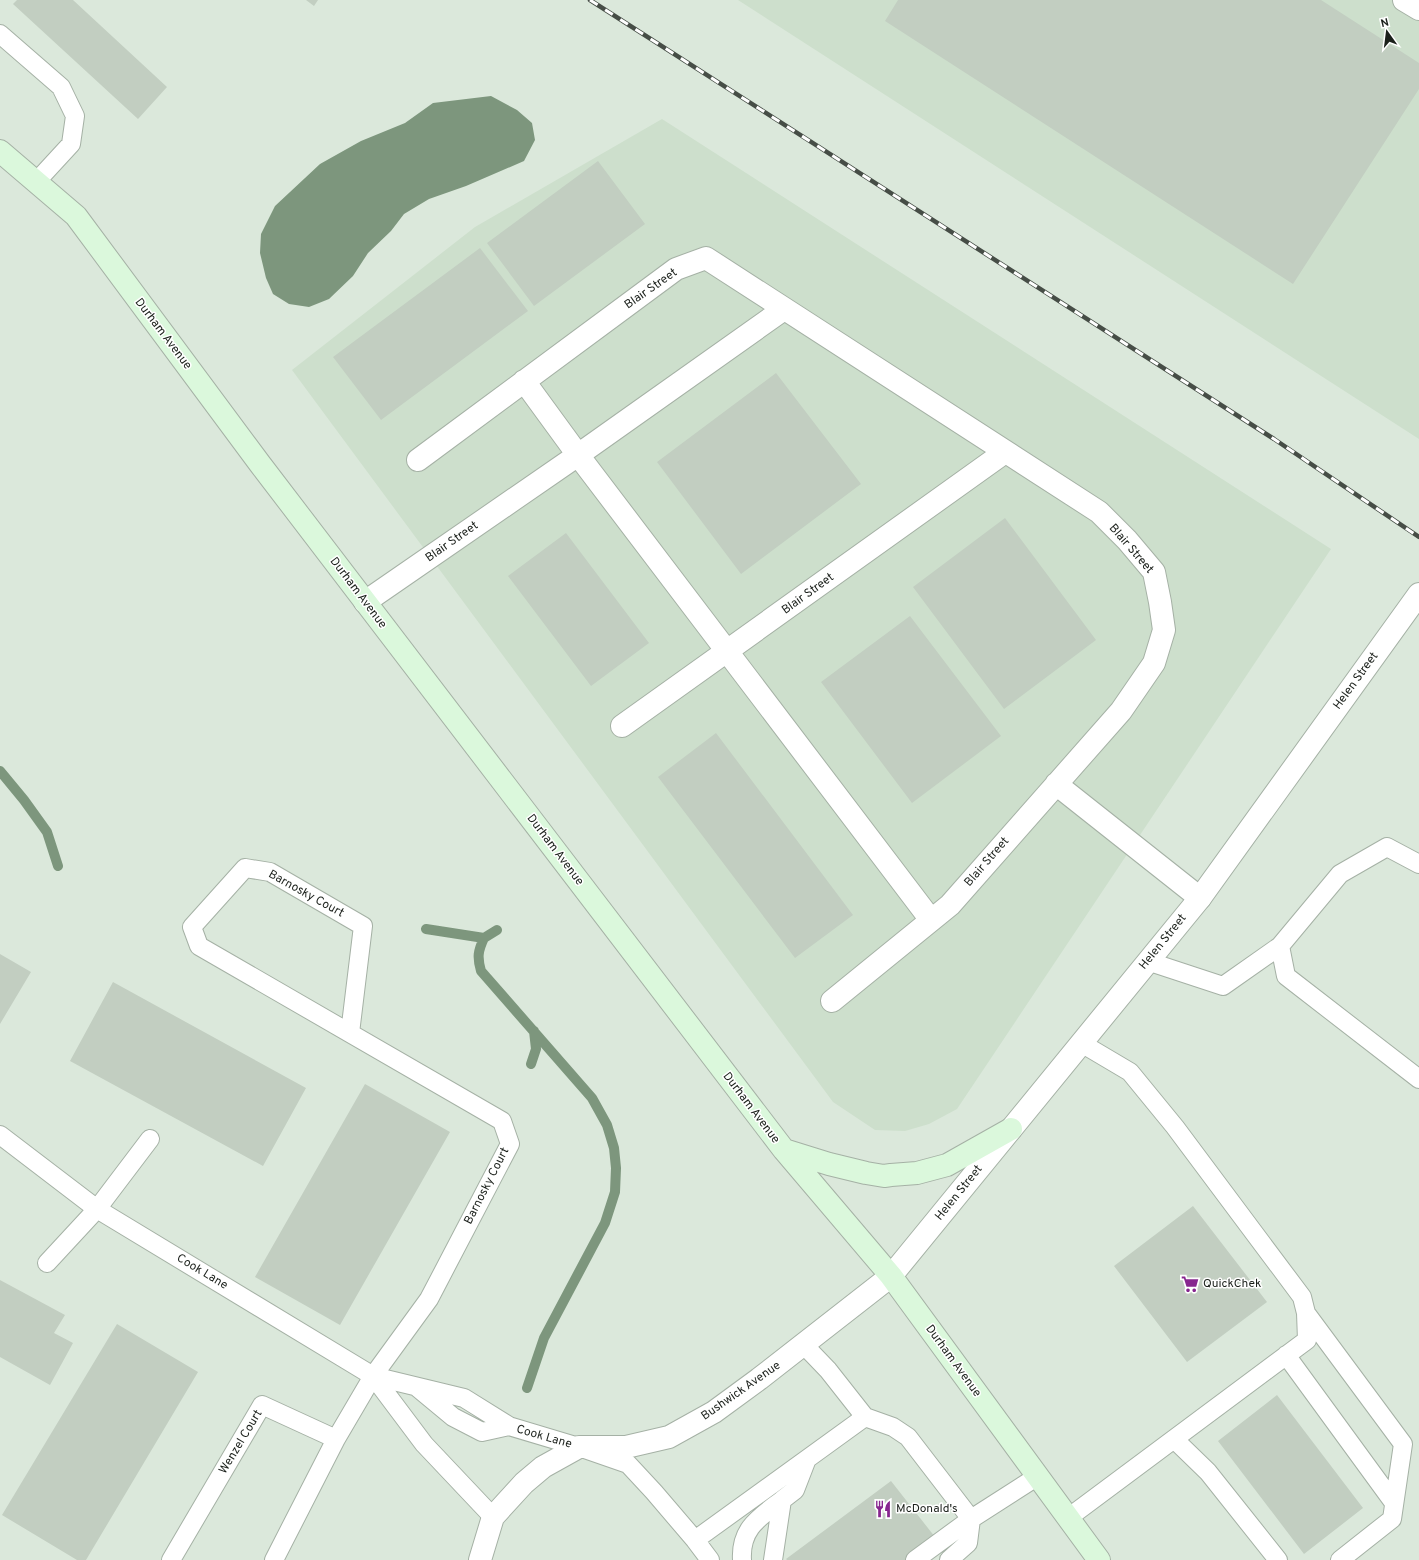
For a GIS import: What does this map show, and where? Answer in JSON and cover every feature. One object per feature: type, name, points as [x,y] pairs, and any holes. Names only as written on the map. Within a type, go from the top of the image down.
[{"type":"main road","name":"Durham Avenue","points":[[0,151],[76,216],[365,602],[784,1150],[891,1276],[1099,1560]]},
{"type":"main road","points":[[784,1150],[829,1164],[866,1173],[884,1176],[917,1173],[947,1165],[1011,1129]]},
{"type":"street","points":[[1404,0],[1419,9]]},
{"type":"street","name":"Blair Street","points":[[418,460],[676,269],[706,258],[1099,512],[1127,540],[1154,572],[1164,630],[1154,663],[1121,711],[950,905],[832,1001]]},
{"type":"street","name":"Blair Street","points":[[365,602],[784,309]]},
{"type":"street","points":[[524,381],[931,920]]},
{"type":"street","name":"Blair Street","points":[[622,726],[728,652],[1005,452]]},
{"type":"street","name":"Helen Street","points":[[891,1276],[1200,898],[1419,594]]},
{"type":"street","points":[[1056,784],[1200,898]]},
{"type":"street","name":"Bushwick Avenue","points":[[480,1560],[493,1517],[524,1483],[543,1467],[579,1447],[626,1447],[669,1437],[714,1412],[804,1345],[891,1276]]},
{"type":"lane","points":[[0,34],[61,87],[75,116],[71,144],[36,182]]},
{"type":"lane","points":[[1147,961],[1223,986],[1280,946],[1340,874],[1387,847],[1419,864]]},
{"type":"lane","name":"Barnosky Court","points":[[336,1439],[373,1376],[429,1299],[510,1144],[502,1121],[199,946],[192,927],[246,868],[270,872],[362,926],[350,1033]]},
{"type":"lane","points":[[1280,946],[1286,976],[1419,1079]]},
{"type":"lane","points":[[1068,1518],[1307,1340],[1306,1313],[1302,1297],[1175,1127],[1130,1072],[1081,1043]]},
{"type":"lane","name":"Cook Lane","points":[[0,1135],[97,1209],[373,1376],[464,1398],[509,1426],[579,1447],[628,1464],[654,1492],[710,1560]]},
{"type":"lane","points":[[47,1263],[97,1209],[150,1139]]},
{"type":"lane","points":[[1306,1313],[1402,1444],[1392,1519],[1340,1560]]},
{"type":"lane","points":[[804,1345],[828,1370],[865,1417],[893,1427],[908,1437],[971,1519],[968,1543],[948,1560]]},
{"type":"lane","points":[[1286,1355],[1394,1503]]},
{"type":"lane","points":[[373,1376],[424,1444],[493,1517]]},
{"type":"lane","name":"Wenzel Court","points":[[171,1560],[262,1406],[336,1439]]},
{"type":"lane","points":[[695,1540],[865,1417]]},
{"type":"lane","points":[[274,1560],[336,1439]]},
{"type":"lane","points":[[1174,1439],[1208,1472],[1278,1560]]},
{"type":"lane","points":[[742,1560],[743,1540],[748,1530],[757,1520],[795,1490],[807,1459]]},
{"type":"lane","points":[[915,1560],[971,1519],[1038,1476]]},
{"type":"lane","points":[[773,1560],[782,1500]]},
{"type":"shaded area","points":[[738,0],[1419,0],[1419,439]]},
{"type":"shaded area","points":[[491,96],[517,110],[532,123],[535,140],[524,161],[466,186],[429,199],[404,214],[391,231],[368,253],[353,276],[329,299],[309,307],[289,304],[273,294],[266,278],[260,253],[261,234],[275,206],[320,164],[361,141],[405,123],[433,103]]},
{"type":"shaded area","points":[[662,119],[1331,549],[957,1109],[929,1124],[905,1131],[875,1130],[833,1102],[292,370],[475,227]]},
{"type":"building","points":[[17,0],[73,0],[167,87],[138,119],[13,4]]},
{"type":"building","points":[[306,0],[318,0],[314,6]]},
{"type":"building","points":[[898,0],[1321,0],[1419,63],[1419,89],[1293,284],[885,21]]},
{"type":"building","points":[[598,161],[645,224],[534,306],[487,243]]},
{"type":"building","points":[[480,248],[528,311],[381,420],[333,357]]},
{"type":"building","points":[[776,373],[861,484],[741,574],[657,462]]},
{"type":"building","points":[[1005,518],[1096,640],[1004,709],[913,587]]},
{"type":"building","points":[[566,533],[649,643],[591,686],[508,576]]},
{"type":"building","points":[[910,616],[1001,736],[912,803],[821,682]]},
{"type":"building","points":[[716,733],[853,915],[795,958],[658,777]]},
{"type":"building","points":[[0,954],[31,972],[0,1024]]},
{"type":"building","points":[[113,982],[306,1088],[263,1166],[70,1061]]},
{"type":"building","points":[[365,1084],[450,1132],[340,1325],[255,1277]]},
{"type":"building","name":"QuickChek","points":[[1193,1206],[1267,1302],[1187,1362],[1114,1266]]},
{"type":"building","points":[[0,1280],[65,1315],[54,1333],[73,1343],[50,1385],[0,1357]]},
{"type":"building","points":[[117,1324],[198,1372],[86,1560],[77,1560],[2,1515]]},
{"type":"building","points":[[1277,1395],[1363,1508],[1304,1554],[1218,1441]]},
{"type":"building","name":"McDonald's","points":[[891,1481],[935,1537],[906,1560],[786,1559]]},
{"type":"waterway","points":[[0,771],[24,800],[47,832],[58,866]]},
{"type":"waterway","points":[[426,929],[484,938],[497,930]]},
{"type":"waterway","points":[[484,938],[479,954],[481,971],[592,1098],[607,1125],[614,1148],[616,1168],[615,1192],[605,1223],[544,1338],[527,1388]]},
{"type":"waterway","points":[[531,1064],[536,1049],[534,1031]]},
{"type":"railway","points":[[590,0],[1274,439],[1419,537]]},
{"type":"place","name":"QuickChek","points":[[1190,1284]]},
{"type":"place","name":"McDonald's","points":[[883,1509]]}]
